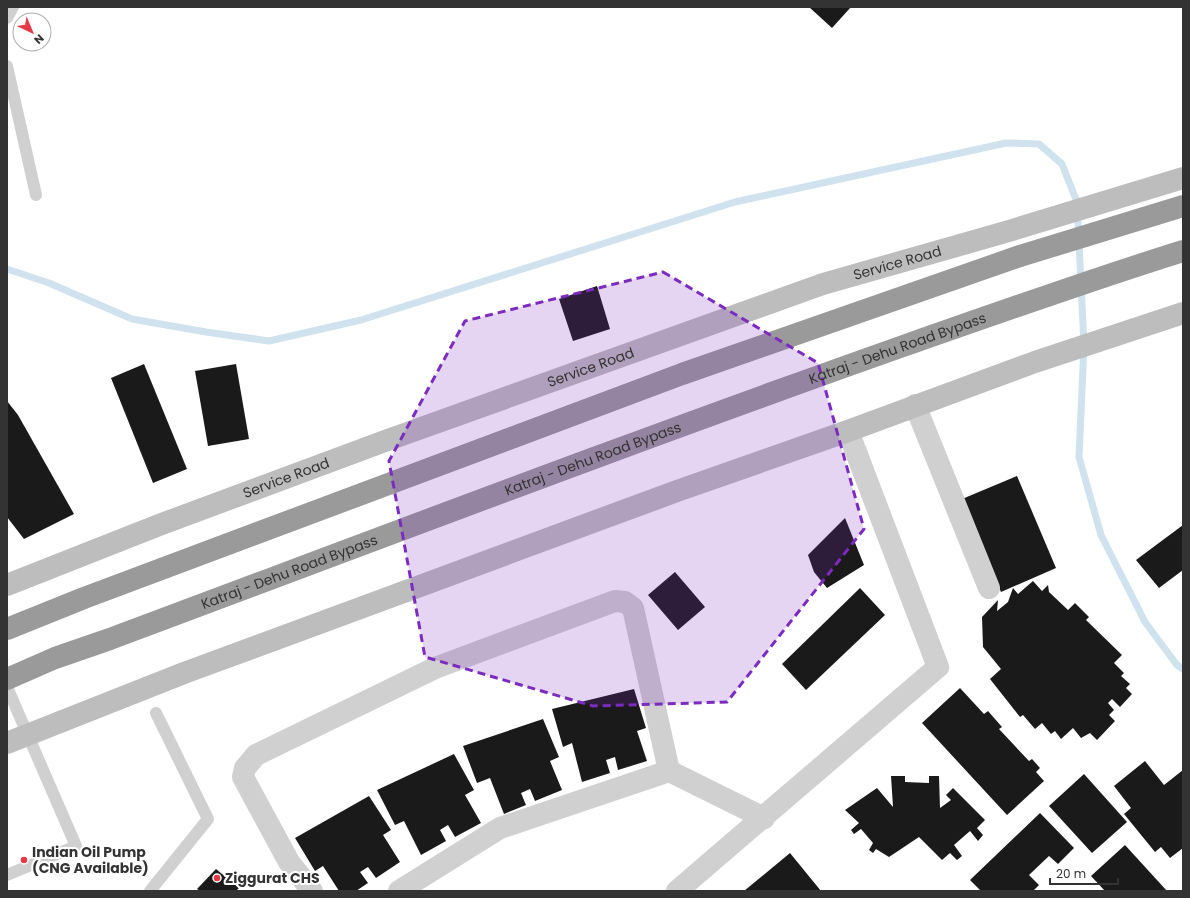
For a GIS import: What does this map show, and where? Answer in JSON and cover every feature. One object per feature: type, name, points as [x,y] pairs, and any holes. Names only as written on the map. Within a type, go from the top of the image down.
[{"type":"highway","points":[[7,630],[84,598],[682,374],[1020,256],[1183,206]]},
{"type":"highway","name":"Katraj - Dehu Road Bypass","points":[[7,679],[55,658],[110,639],[700,419],[1026,303],[1183,251]]},
{"type":"street","name":"Service Road","points":[[7,585],[173,519],[823,284],[1009,231],[1183,178]]},
{"type":"street","points":[[7,743],[184,673],[677,491],[848,431],[1035,362],[1180,314]]},
{"type":"street","points":[[915,406],[989,588]]},
{"type":"street","points":[[677,891],[764,818],[938,667],[848,431]]},
{"type":"street","points":[[312,891],[289,862],[243,777],[245,768],[256,755],[435,668],[615,601],[625,602],[633,608],[669,771]]},
{"type":"street","points":[[399,891],[500,828],[669,771],[764,818]]},
{"type":"lane","points":[[7,18],[13,7]]},
{"type":"lane","points":[[7,66],[36,195]]},
{"type":"lane","points":[[7,687],[76,846],[7,875]]},
{"type":"lane","points":[[150,891],[208,819],[156,713]]},
{"type":"highlighted area","points":[[663,272],[818,363],[864,529],[727,702],[593,706],[425,657],[389,461],[465,321]]},
{"type":"building","points":[[809,7],[851,7],[832,28]]},
{"type":"building","points":[[597,286],[610,329],[573,341],[559,299]]},
{"type":"building","points":[[144,364],[187,469],[153,483],[111,378]]},
{"type":"building","points":[[236,364],[249,439],[208,446],[195,371]]},
{"type":"building","points":[[7,401],[18,415],[74,514],[24,539],[7,517]]},
{"type":"building","points":[[1017,476],[1056,568],[1001,592],[962,499]]},
{"type":"building","points":[[845,518],[864,565],[827,588],[814,572],[808,555]]},
{"type":"building","points":[[1183,525],[1183,570],[1159,588],[1136,560]]},
{"type":"building","points":[[675,572],[705,607],[678,630],[648,595]]},
{"type":"building","points":[[1033,581],[1042,591],[1048,585],[1049,592],[1068,610],[1075,603],[1089,617],[1086,620],[1122,655],[1114,663],[1124,673],[1121,676],[1130,684],[1126,688],[1132,694],[1120,707],[1112,699],[1108,703],[1114,710],[1109,715],[1115,721],[1097,740],[1090,733],[1081,738],[1073,728],[1061,739],[1055,731],[1051,734],[1042,723],[1035,729],[1023,715],[1020,717],[990,679],[1001,669],[983,647],[982,617],[998,600],[997,611],[1008,602],[1013,588],[1018,594]]},
{"type":"building","points":[[860,588],[885,615],[806,690],[782,664]]},
{"type":"building","points":[[960,688],[984,714],[988,711],[1002,727],[999,729],[1029,761],[1032,759],[1040,768],[1036,772],[1044,781],[1007,815],[922,723]]},
{"type":"building","points":[[634,689],[646,728],[637,731],[647,761],[618,770],[615,757],[606,760],[610,773],[582,782],[572,743],[563,747],[552,709]]},
{"type":"building","points":[[543,719],[559,757],[550,761],[562,790],[535,801],[530,789],[521,793],[526,805],[504,814],[490,778],[477,783],[463,746]]},
{"type":"building","points":[[454,754],[474,790],[465,795],[481,823],[455,837],[448,825],[440,830],[446,841],[421,855],[404,821],[395,825],[377,790]]},
{"type":"building","points":[[1145,761],[1164,785],[1183,770],[1183,848],[1170,858],[1161,847],[1155,852],[1124,814],[1131,808],[1114,786]]},
{"type":"building","points":[[1084,774],[1127,822],[1092,853],[1049,806]]},
{"type":"building","points":[[891,776],[905,776],[905,782],[929,783],[929,776],[939,776],[940,808],[951,800],[946,795],[953,788],[985,820],[977,828],[983,835],[978,841],[970,831],[954,845],[962,856],[957,860],[950,853],[942,860],[919,837],[889,857],[876,849],[873,853],[869,850],[873,843],[861,829],[854,834],[851,830],[859,823],[845,810],[877,788],[893,807]]},
{"type":"building","points":[[369,796],[391,830],[383,835],[400,862],[376,878],[368,867],[360,872],[368,883],[356,891],[339,891],[323,866],[315,871],[295,838]]},
{"type":"building","points":[[1040,813],[1074,848],[1058,864],[1049,856],[1029,875],[1039,885],[1033,891],[981,891],[970,880]]},
{"type":"building","points":[[1125,845],[1167,891],[1105,891],[1091,876]]},
{"type":"building","points":[[790,853],[821,891],[744,891]]},
{"type":"building","name":"Ziggurat CHS","points":[[216,869],[239,888],[236,891],[200,891],[197,889]]},
{"type":"waterway","points":[[7,269],[49,283],[132,319],[269,341],[361,320],[735,202],[1006,143],[1039,144],[1062,164],[1077,202],[1084,345],[1079,457],[1101,535],[1145,622],[1177,665],[1183,669]]},
{"type":"place","name":"Indian Oil Pump (CNG Available)","points":[[24,860]]},
{"type":"place","name":"Ziggurat CHS","points":[[217,878]]}]
